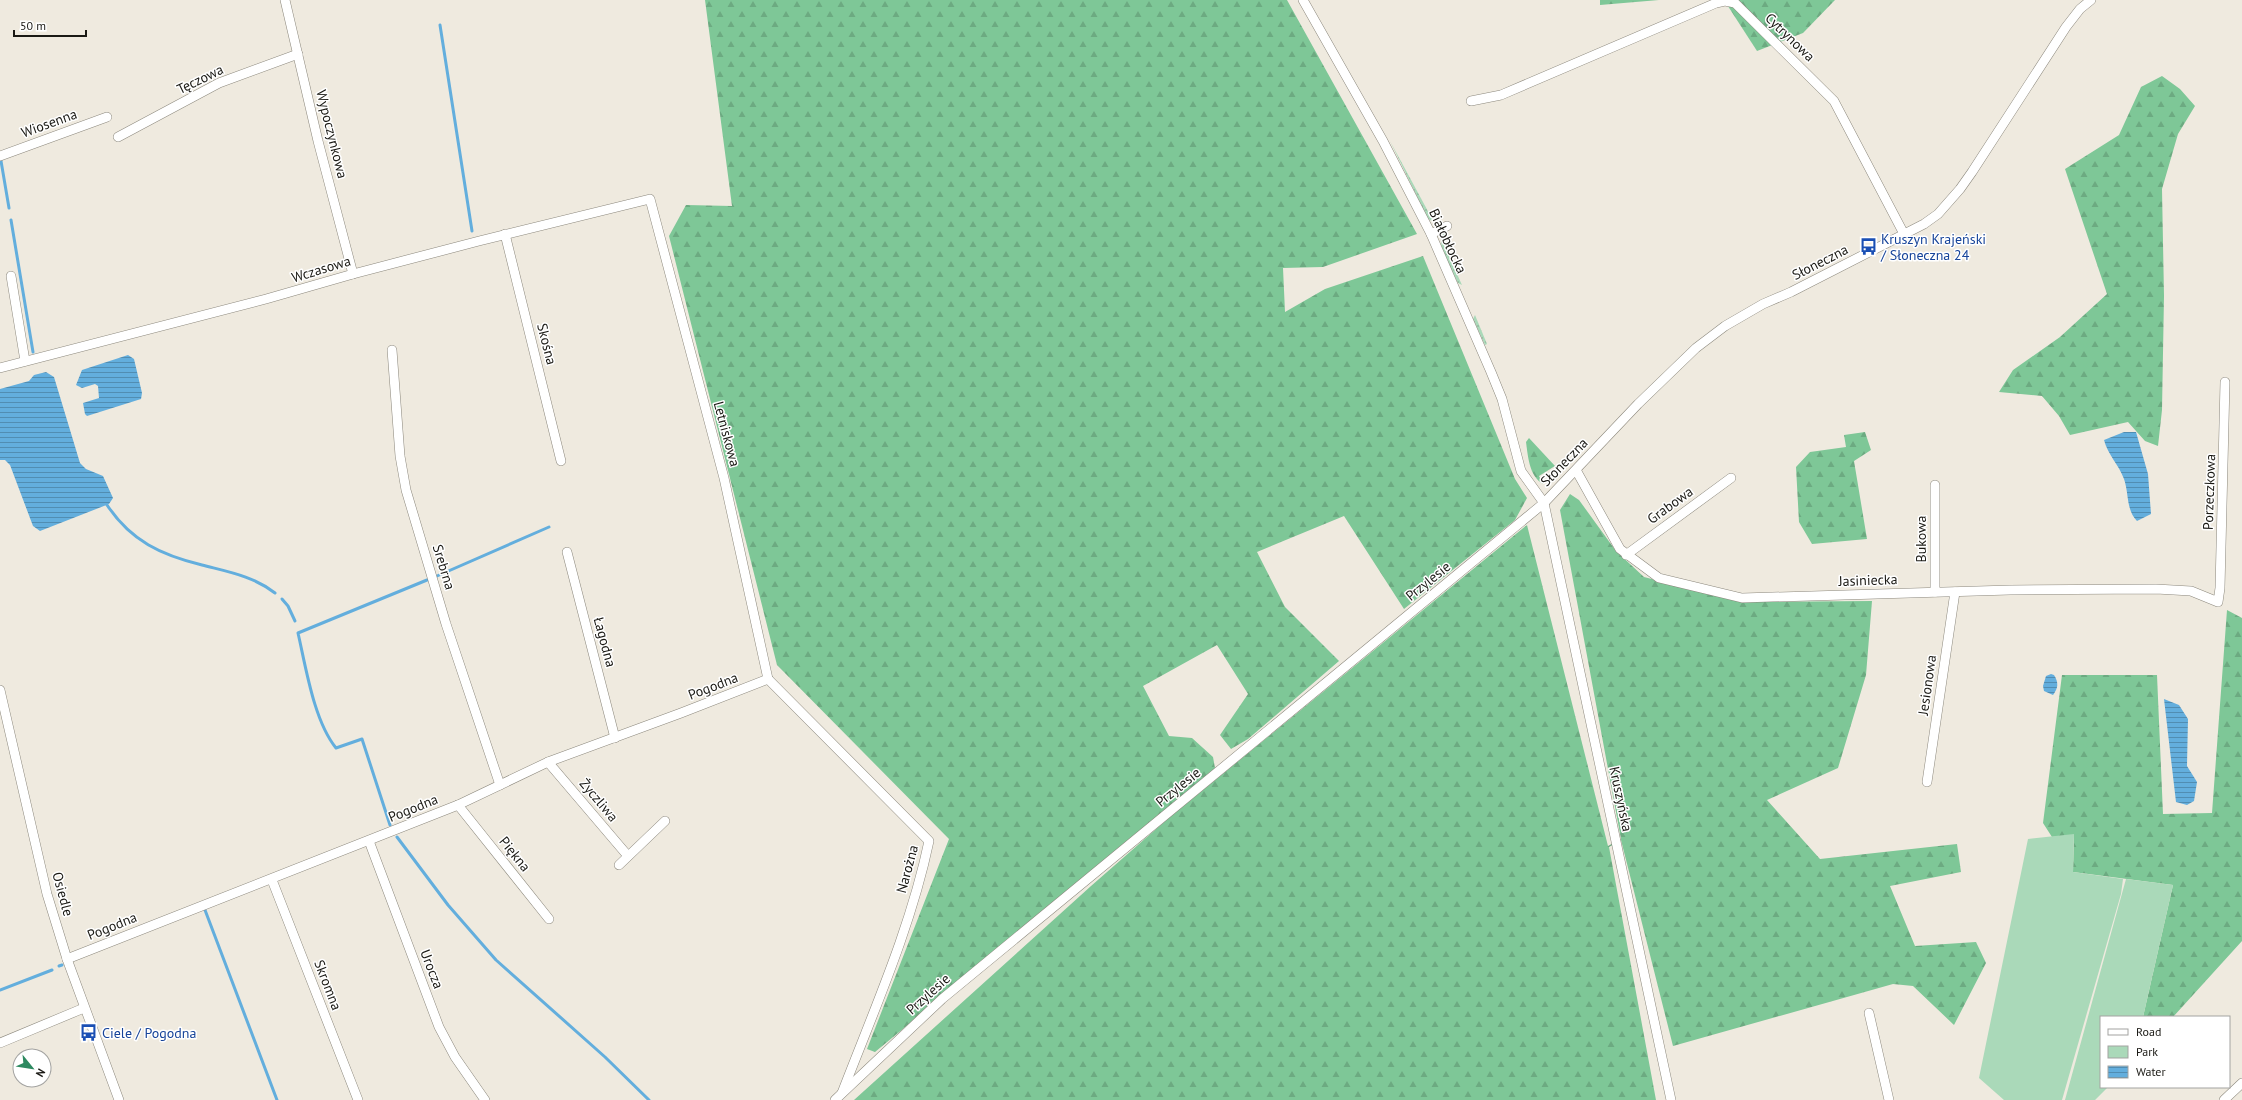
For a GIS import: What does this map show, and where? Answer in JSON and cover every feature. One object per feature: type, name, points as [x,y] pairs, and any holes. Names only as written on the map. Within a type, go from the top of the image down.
[{"type":"street","name":"Wypoczynkowa","points":[[285,0],[353,274]]},
{"type":"street","name":"Białobłocka","points":[[1303,0],[1384,141],[1431,234],[1499,392],[1521,471],[1544,503]]},
{"type":"street","name":"Cytrynowa","points":[[1471,101],[1501,95],[1716,3],[1725,1],[1735,3],[1834,100],[1904,234]]},
{"type":"street","name":"Słoneczna","points":[[1544,503],[1683,359],[1710,337],[1763,304],[1791,292],[1904,234],[1938,214],[1960,190],[2061,34],[2088,1]]},
{"type":"street","name":"Tęczowa","points":[[118,137],[219,83],[298,54]]},
{"type":"street","name":"Wiosenna","points":[[0,156],[107,117]]},
{"type":"street","name":"Wczasowa","points":[[0,368],[266,299],[353,274],[505,234],[650,199]]},
{"type":"street","name":"Letniskowa","points":[[650,199],[724,478],[768,679]]},
{"type":"street","points":[[1431,234],[1447,226]]},
{"type":"street","name":"Skośna","points":[[505,234],[561,461]]},
{"type":"street","points":[[11,276],[25,361]]},
{"type":"street","name":"Srebrna","points":[[392,350],[400,456],[406,490],[446,624],[500,786]]},
{"type":"street","name":"Porzeczkowa","points":[[2218,602],[2220,588],[2225,382]]},
{"type":"street","name":"Jasiniecka","points":[[1576,470],[1620,549],[1626,555],[1659,578],[1742,598],[1935,592],[2156,589],[2191,591],[2218,602]]},
{"type":"street","name":"Grabowa","points":[[1626,555],[1731,478]]},
{"type":"street","name":"Bukowa","points":[[1935,485],[1935,592]]},
{"type":"street","name":"Przylesie","points":[[838,1098],[948,994],[1544,503]]},
{"type":"street","name":"Kruszyńska","points":[[1544,503],[1671,1100]]},
{"type":"street","name":"Łagodna","points":[[567,552],[615,738]]},
{"type":"street","name":"Jesionowa","points":[[1927,782],[1955,592]]},
{"type":"street","name":"Pogodna","points":[[66,959],[272,880],[458,805],[548,762],[768,679]]},
{"type":"street","name":"Narożna","points":[[768,679],[929,841],[923,869],[899,944],[838,1098]]},
{"type":"street","name":"Osiedle","points":[[0,690],[47,894],[66,959],[119,1100]]},
{"type":"street","name":"Życzliwa","points":[[548,762],[628,856]]},
{"type":"street","name":"Piękna","points":[[458,805],[549,920]]},
{"type":"street","points":[[619,865],[666,821]]},
{"type":"street","name":"Urocza","points":[[369,841],[439,1027],[455,1057],[485,1100]]},
{"type":"street","name":"Skromna","points":[[272,880],[358,1100]]},
{"type":"street","points":[[0,1043],[84,1008]]},
{"type":"street","points":[[1870,1013],[1889,1100]]},
{"type":"street","points":[[2224,1100],[2242,1083]]},
{"type":"green space","points":[[705,0],[1287,0],[1417,234],[1323,267],[1283,268],[1285,312],[1325,289],[1423,256],[1515,479],[1527,498],[1515,520],[1404,609],[1344,516],[1257,552],[1285,607],[1339,661],[1248,739],[1231,749],[1220,735],[1248,694],[1217,645],[1143,686],[1169,736],[1192,738],[1213,757],[1215,768],[1177,803],[1181,808],[1527,525],[1608,846],[1621,839],[1560,510],[1570,494],[1579,500],[1616,551],[1644,577],[1742,602],[1872,601],[1866,675],[1838,768],[1767,800],[1820,859],[1957,844],[1961,872],[1890,886],[1915,946],[1976,942],[1986,963],[1954,1025],[1913,986],[1893,984],[1673,1046],[1621,840],[1609,847],[1656,1100],[854,1100],[1091,886],[1179,809],[1175,804],[875,1052],[867,1049],[949,839],[777,665],[669,236],[686,205],[732,206]]},
{"type":"green space","points":[[1600,0],[1659,0],[1600,5]]},
{"type":"green space","points":[[1724,0],[1835,0],[1803,33],[1757,51]]},
{"type":"green space","points":[[2162,76],[2180,89],[2195,106],[2178,134],[2162,189],[2164,296],[2162,410],[2158,446],[2145,441],[2128,422],[2070,435],[2059,416],[2042,396],[1999,392],[2013,370],[2060,337],[2107,294],[2065,169],[2119,135],[2141,87]]},
{"type":"green space","points":[[1390,141],[1430,215],[1434,219],[1443,222],[1436,223],[1428,219]]},
{"type":"green space","points":[[1446,230],[1443,243],[1462,285],[1458,283],[1444,256],[1441,242],[1442,235]]},
{"type":"green space","points":[[1475,315],[1487,344],[1485,345],[1473,319]]},
{"type":"green space","points":[[1865,432],[1871,450],[1854,461],[1867,539],[1812,544],[1799,522],[1796,467],[1810,452],[1846,447],[1844,435]]},
{"type":"green space","points":[[1529,438],[1555,466],[1539,476],[1543,484],[1535,476],[1530,465],[1526,442]]},
{"type":"green space","points":[[2227,610],[2242,618],[2242,941],[2174,1016],[2143,1016],[2173,885],[2073,872],[2074,835],[2052,837],[2043,823],[2062,675],[2157,675],[2163,814],[2212,813]]},
{"type":"green space","points":[[2074,834],[2073,872],[2123,879],[2121,894],[2062,1100],[2004,1100],[1979,1078],[2028,839]]},
{"type":"green space","points":[[2126,879],[2173,885],[2143,1016],[2100,1016],[2100,1088],[2107,1088],[2095,1100],[2065,1100]]},
{"type":"water","points":[[128,355],[134,359],[142,393],[141,399],[87,416],[85,414],[83,403],[99,398],[98,386],[95,384],[82,388],[76,385],[82,370]]},
{"type":"water","points":[[46,372],[54,377],[80,463],[86,469],[103,476],[113,498],[109,504],[40,531],[33,526],[10,465],[5,460],[0,460],[0,389],[29,381],[34,375]]},
{"type":"water","points":[[2124,432],[2136,432],[2148,474],[2151,514],[2137,521],[2133,517],[2129,507],[2124,479],[2104,440]]},
{"type":"water","points":[[2051,674],[2054,675],[2057,681],[2057,688],[2053,695],[2044,691],[2043,686],[2046,676]]},
{"type":"water","points":[[2164,699],[2179,705],[2188,719],[2187,766],[2197,782],[2194,801],[2187,805],[2176,802]]},
{"type":"waterway","points":[[440,25],[472,231]]},
{"type":"waterway","points":[[1,161],[9,208]]},
{"type":"waterway","points":[[11,220],[33,352]]},
{"type":"waterway","points":[[107,505],[116,518],[126,528],[148,545],[187,561],[231,572],[258,582],[275,593]]},
{"type":"waterway","points":[[437,576],[549,527]]},
{"type":"waterway","points":[[390,825],[362,739],[336,748],[328,737],[316,709],[298,633],[427,580]]},
{"type":"waterway","points":[[282,599],[288,606],[295,621]]},
{"type":"waterway","points":[[397,837],[448,905],[496,960],[605,1057],[649,1100]]},
{"type":"waterway","points":[[205,910],[277,1100]]},
{"type":"waterway","points":[[0,990],[52,970]]},
{"type":"place","name":"Kruszyn Krajeński / Słoneczna 24","points":[[1868,247]]},
{"type":"place","name":"Ciele / Pogodna","points":[[89,1033]]}]
